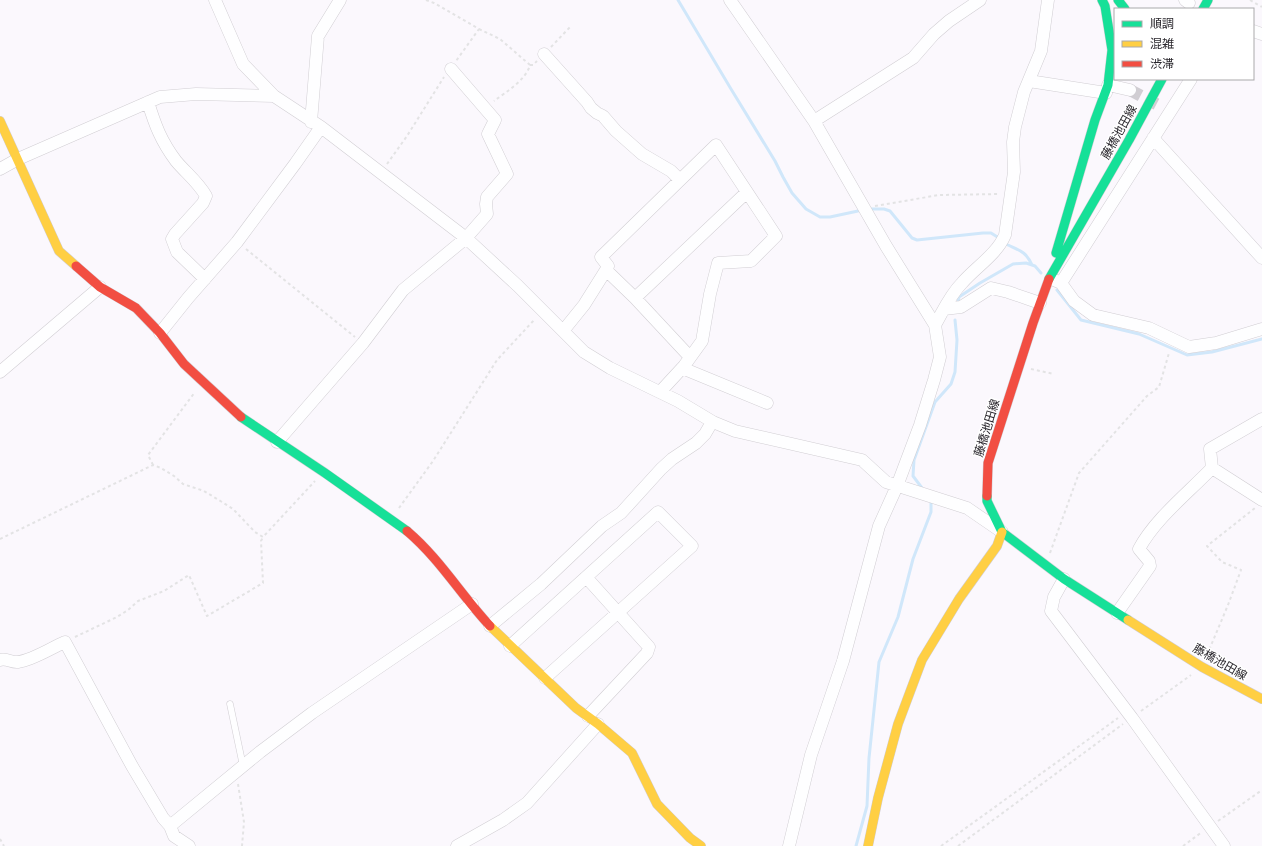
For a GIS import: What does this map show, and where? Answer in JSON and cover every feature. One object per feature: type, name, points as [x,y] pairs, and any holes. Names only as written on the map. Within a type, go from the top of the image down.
[{"type":"street","points":[[215,0],[243,64],[274,96],[316,124],[466,238],[584,352],[610,368],[678,401],[712,422],[735,431],[862,460],[886,482],[967,508],[1002,532],[997,546],[959,599],[922,660],[898,724],[878,798],[868,846]]},
{"type":"street","points":[[160,334],[237,242],[296,164],[316,124],[318,36],[340,0]]},
{"type":"street","points":[[730,0],[814,121],[935,325],[940,357],[920,425],[897,486],[879,526],[843,661],[811,755],[789,846]]},
{"type":"street","points":[[814,121],[913,58],[934,34],[949,21],[980,0]]},
{"type":"street","points":[[935,325],[961,283],[1001,244],[1005,235],[1014,172],[1013,142],[1015,127],[1024,92],[1041,51],[1048,0]]},
{"type":"street","points":[[1102,0],[1108,17],[1112,50],[1107,89],[1095,120],[1049,278],[1061,283],[1074,301],[1093,315],[1149,328],[1189,347],[1216,343],[1262,329]]},
{"type":"street","points":[[1118,0],[1124,8]]},
{"type":"street","points":[[544,54],[591,108],[603,116],[616,131],[642,154],[672,171],[680,180]]},
{"type":"street","points":[[277,442],[362,343],[403,290],[466,238],[487,214],[487,197],[507,174],[488,134],[496,120],[451,68]]},
{"type":"street","name":"藤橋池田線","points":[[1161,80],[1129,140],[1049,278],[1018,367],[988,463],[987,501],[1002,532],[1064,579],[1202,667],[1247,692],[1262,698]]},
{"type":"street","points":[[1061,283],[1153,138],[1165,109],[1190,80]]},
{"type":"street","points":[[1029,81],[1130,90]]},
{"type":"street","points":[[0,169],[18,159],[160,97],[196,94],[274,96]]},
{"type":"street","points":[[148,102],[159,135],[176,161],[201,186],[206,196],[203,203],[172,239],[177,252],[205,279]]},
{"type":"street","points":[[0,121],[59,251],[100,287],[136,308],[160,334],[184,364],[239,416],[323,472],[412,535],[433,555],[490,626],[510,646],[576,708],[598,724],[632,753],[657,804],[690,838],[701,846]]},
{"type":"street","points":[[1153,138],[1262,258]]},
{"type":"street","points":[[563,331],[584,305],[606,270],[608,266],[601,257],[716,145],[776,236],[751,261],[718,263],[710,294],[702,341],[682,368],[660,392]]},
{"type":"street","points":[[635,298],[747,192]]},
{"type":"street","points":[[606,270],[635,298],[690,357]]},
{"type":"street","points":[[0,372],[100,287]]},
{"type":"street","points":[[944,309],[961,308],[991,288],[1040,303]]},
{"type":"street","points":[[682,368],[767,403]]},
{"type":"street","points":[[1259,503],[1212,468],[1210,449],[1262,419]]},
{"type":"street","points":[[490,626],[541,584],[602,526],[621,512],[661,469],[672,459],[696,443],[705,434],[712,422]]},
{"type":"street","points":[[1117,613],[1150,566],[1149,561],[1139,549],[1145,538],[1172,508],[1212,468]]},
{"type":"street","points":[[510,646],[658,512],[692,546],[545,678]]},
{"type":"street","points":[[586,578],[649,647],[648,653],[588,716]]},
{"type":"street","points":[[1064,579],[1054,597],[1051,611],[1224,846]]},
{"type":"street","points":[[171,836],[239,770],[312,713],[472,604]]},
{"type":"street","points":[[0,660],[5,658],[16,662],[24,660],[65,642],[132,766],[163,818],[171,836],[189,846]]},
{"type":"street","points":[[457,846],[503,820],[527,803],[598,724]]},
{"type":"lane","points":[[230,704],[239,770]]},
{"type":"path","points":[[426,0],[500,39],[530,65],[528,71],[519,80],[485,108]]},
{"type":"path","points":[[1250,0],[1262,7]]},
{"type":"path","points":[[380,172],[408,136],[451,68],[479,29]]},
{"type":"path","points":[[864,206],[940,195],[1011,195]]},
{"type":"path","points":[[237,242],[362,343]]},
{"type":"path","points":[[391,519],[433,461],[497,360],[543,311]]},
{"type":"path","points":[[1046,566],[1079,473],[1147,396],[1159,388],[1168,354]]},
{"type":"path","points":[[1018,367],[1054,374]]},
{"type":"path","points":[[203,382],[148,455],[153,465],[168,472],[183,484],[204,491],[233,509],[255,532],[263,536]]},
{"type":"path","points":[[0,539],[153,465]]},
{"type":"path","points":[[65,642],[117,617],[138,601],[164,591],[189,575],[207,616],[263,583],[263,536],[323,472]]},
{"type":"path","points":[[941,846],[1129,715],[1202,667],[1241,570],[1222,562],[1207,546],[1259,503]]},
{"type":"path","points":[[958,846],[1129,715]]},
{"type":"path","points":[[239,770],[237,778],[244,822],[242,846]]},
{"type":"path","points":[[1183,846],[1262,790]]},
{"type":"path","points":[[0,838],[4,846]]},
{"type":"waterway","points":[[678,0],[775,161],[792,193],[806,209],[820,217],[830,217],[858,211]]},
{"type":"waterway","points":[[870,209],[884,209],[890,211],[912,238],[917,240],[983,233],[991,233],[999,238]]},
{"type":"waterway","points":[[1008,245],[1023,252],[1028,257],[1032,265]]},
{"type":"waterway","points":[[958,302],[959,297],[1013,264],[1026,263],[1035,266],[1041,273]]},
{"type":"waterway","points":[[1057,290],[1081,320],[1139,334],[1187,355],[1212,352],[1262,339]]},
{"type":"waterway","points":[[922,488],[913,476],[914,460],[935,402],[951,384],[955,372],[957,340],[955,320]]},
{"type":"waterway","points":[[856,846],[867,806],[869,758],[879,662],[898,617],[913,559],[931,512],[931,503]]},
{"type":"tunnel","points":[[1130,90],[1160,106]]},
{"type":"traffic: fast","points":[[1056,253],[1095,120],[1108,85],[1112,50],[1105,6],[1102,0]]},
{"type":"traffic: fast","points":[[1118,0],[1124,8]]},
{"type":"traffic: fast","points":[[1204,8],[1208,0]]},
{"type":"traffic: fast","points":[[1049,279],[1129,140],[1161,80]]},
{"type":"traffic: fast","points":[[241,417],[325,473],[407,531]]},
{"type":"traffic: fast","points":[[987,496],[987,501],[1002,532],[1064,579],[1128,620]]},
{"type":"traffic: slow","points":[[0,121],[59,251],[76,266]]},
{"type":"traffic: slow","points":[[868,846],[878,798],[898,724],[922,660],[959,599],[997,546],[1002,532]]},
{"type":"traffic: slow","points":[[1128,620],[1202,667],[1262,699]]},
{"type":"traffic: slow","points":[[490,626],[576,708],[598,724],[632,753],[657,804],[690,838],[701,846]]},
{"type":"traffic: jam","points":[[76,266],[100,287],[136,308],[160,333],[184,364],[241,417]]},
{"type":"traffic: jam","points":[[987,496],[988,463],[1033,323],[1049,279]]},
{"type":"traffic: jam","points":[[407,531],[430,553],[490,626]]}]
